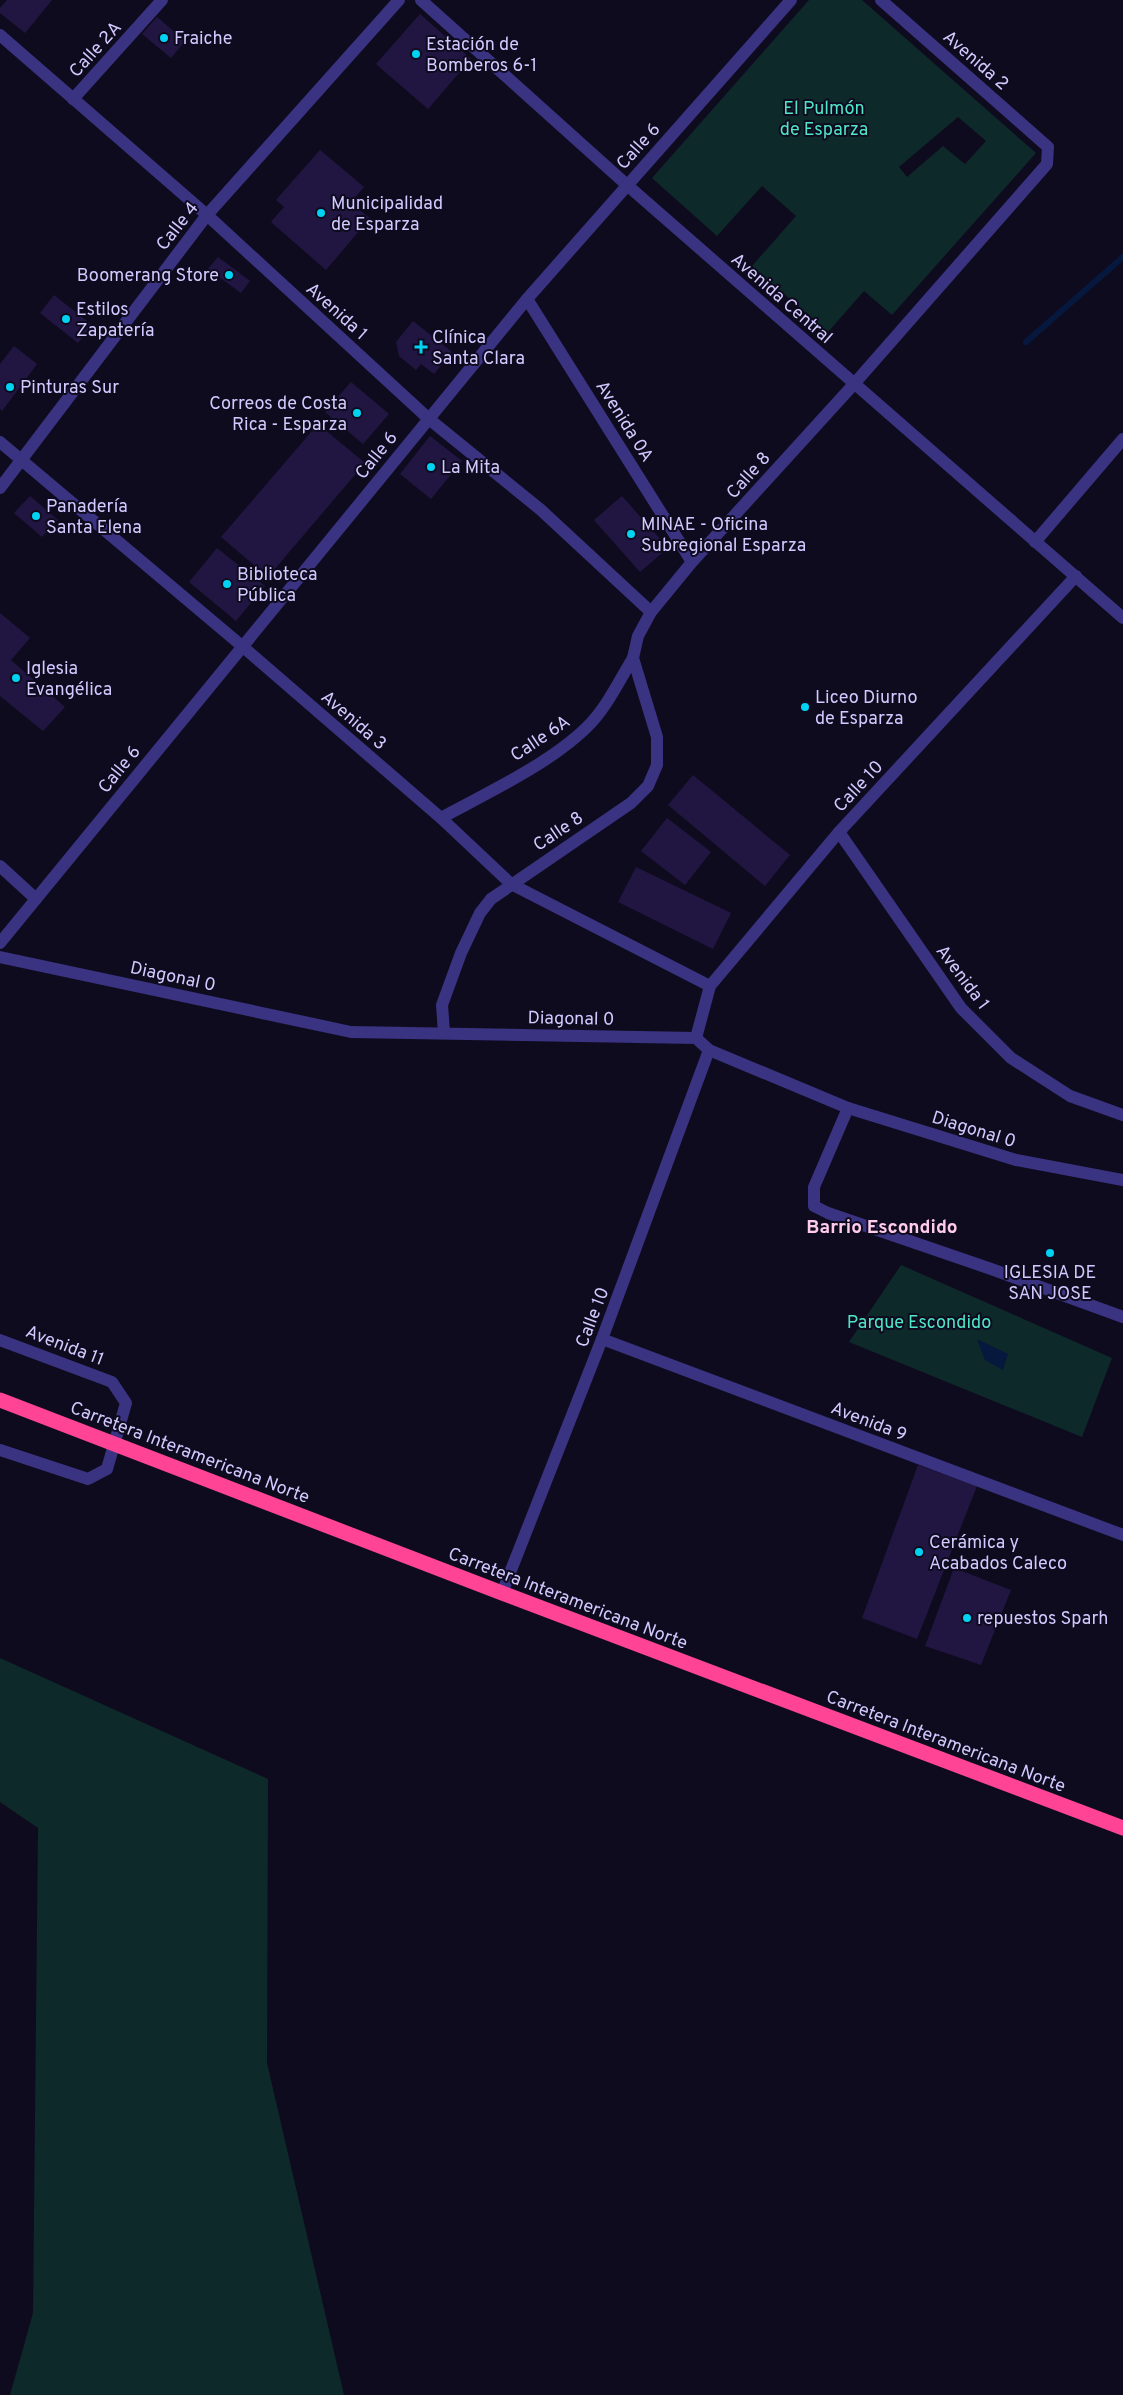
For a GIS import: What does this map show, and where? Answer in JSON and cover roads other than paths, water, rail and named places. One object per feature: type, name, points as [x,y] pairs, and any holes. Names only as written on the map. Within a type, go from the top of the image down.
[{"type":"highway","name":"Carretera Interamericana Norte","points":[[0,1400],[502,1593],[1123,1828]]},
{"type":"street","name":"Calle 2A","points":[[73,98],[162,0]]},
{"type":"street","name":"Calle 4","points":[[0,488],[207,215],[399,0]]},
{"type":"street","name":"Avenida Central","points":[[421,0],[627,185],[1123,618]]},
{"type":"street","name":"Calle 6","points":[[0,943],[527,299],[791,0]]},
{"type":"street","name":"Avenida 2","points":[[881,0],[1048,147]]},
{"type":"street","name":"Avenida 1","points":[[0,35],[207,215],[429,419],[541,510],[652,612]]},
{"type":"street","name":"Calle 8","points":[[444,1033],[442,1005],[461,953],[480,913],[491,899],[631,803],[648,786],[657,765],[657,737],[632,658],[638,636],[652,612],[692,562],[854,384],[1047,164],[1048,147]]},
{"type":"street","name":"Avenida 0A","points":[[527,299],[692,562]]},
{"type":"street","points":[[1035,542],[1123,439]]},
{"type":"street","name":"Avenida 3","points":[[0,442],[242,646],[441,818],[511,884],[710,986]]},
{"type":"street","name":"Calle 10","points":[[696,1038],[710,986],[839,832],[1076,576]]},
{"type":"street","name":"Calle 6A","points":[[441,818],[548,756],[587,727],[610,696],[632,658]]},
{"type":"street","name":"Avenida 1","points":[[839,832],[961,1008],[1004,1052],[1070,1096],[1123,1115]]},
{"type":"street","points":[[0,866],[36,899]]},
{"type":"street","name":"Diagonal 0","points":[[0,957],[351,1032],[696,1038],[709,1050],[848,1108],[1016,1160],[1123,1180]]},
{"type":"street","name":"Calle 10","points":[[502,1593],[602,1339],[709,1050]]},
{"type":"street","points":[[848,1108],[814,1187],[814,1206],[828,1214],[994,1270],[1123,1317]]},
{"type":"street","name":"Avenida 9","points":[[602,1339],[1123,1535]]},
{"type":"street","name":"Avenida 11","points":[[0,1340],[112,1382],[126,1402],[115,1443]]},
{"type":"street","points":[[0,1450],[88,1479],[107,1469],[115,1443]]},
{"type":"water","points":[[977,1339],[1008,1354],[1003,1370],[985,1360]]},
{"type":"waterway","points":[[1026,342],[1123,257]]},
{"type":"place","name":"Fraiche","points":[[164,38]]},
{"type":"place","name":"Estación de Bomberos 6-1","points":[[416,54]]},
{"type":"place","name":"Municipalidad de Esparza","points":[[321,213]]},
{"type":"place","name":"Boomerang Store","points":[[229,275]]},
{"type":"place","name":"Estilos Zapatería","points":[[66,319]]},
{"type":"place","name":"Clínica Santa Clara","points":[[421,347]]},
{"type":"place","name":"Pinturas Sur","points":[[10,387]]},
{"type":"place","name":"Correos de Costa Rica - Esparza","points":[[357,413]]},
{"type":"place","name":"La Mita","points":[[431,467]]},
{"type":"place","name":"Panadería Santa Elena","points":[[36,516]]},
{"type":"place","name":"MINAE - Oficina Subregional Esparza","points":[[631,534]]},
{"type":"place","name":"Biblioteca Pública","points":[[227,584]]},
{"type":"place","name":"Iglesia Evangélica","points":[[16,678]]},
{"type":"place","name":"Liceo Diurno de Esparza","points":[[805,707]]},
{"type":"place","name":"IGLESIA DE SAN JOSE","points":[[1050,1253]]},
{"type":"place","name":"Cerámica y Acabados Caleco","points":[[919,1552]]},
{"type":"place","name":"repuestos Sparh","points":[[967,1618]]},
{"type":"district","name":"Barrio Escondido","points":[[882,1226]]},
{"type":"park label","name":"El Pulmón de Esparza","points":[[824,118]]},
{"type":"park label","name":"Parque Escondido","points":[[919,1322]]}]
